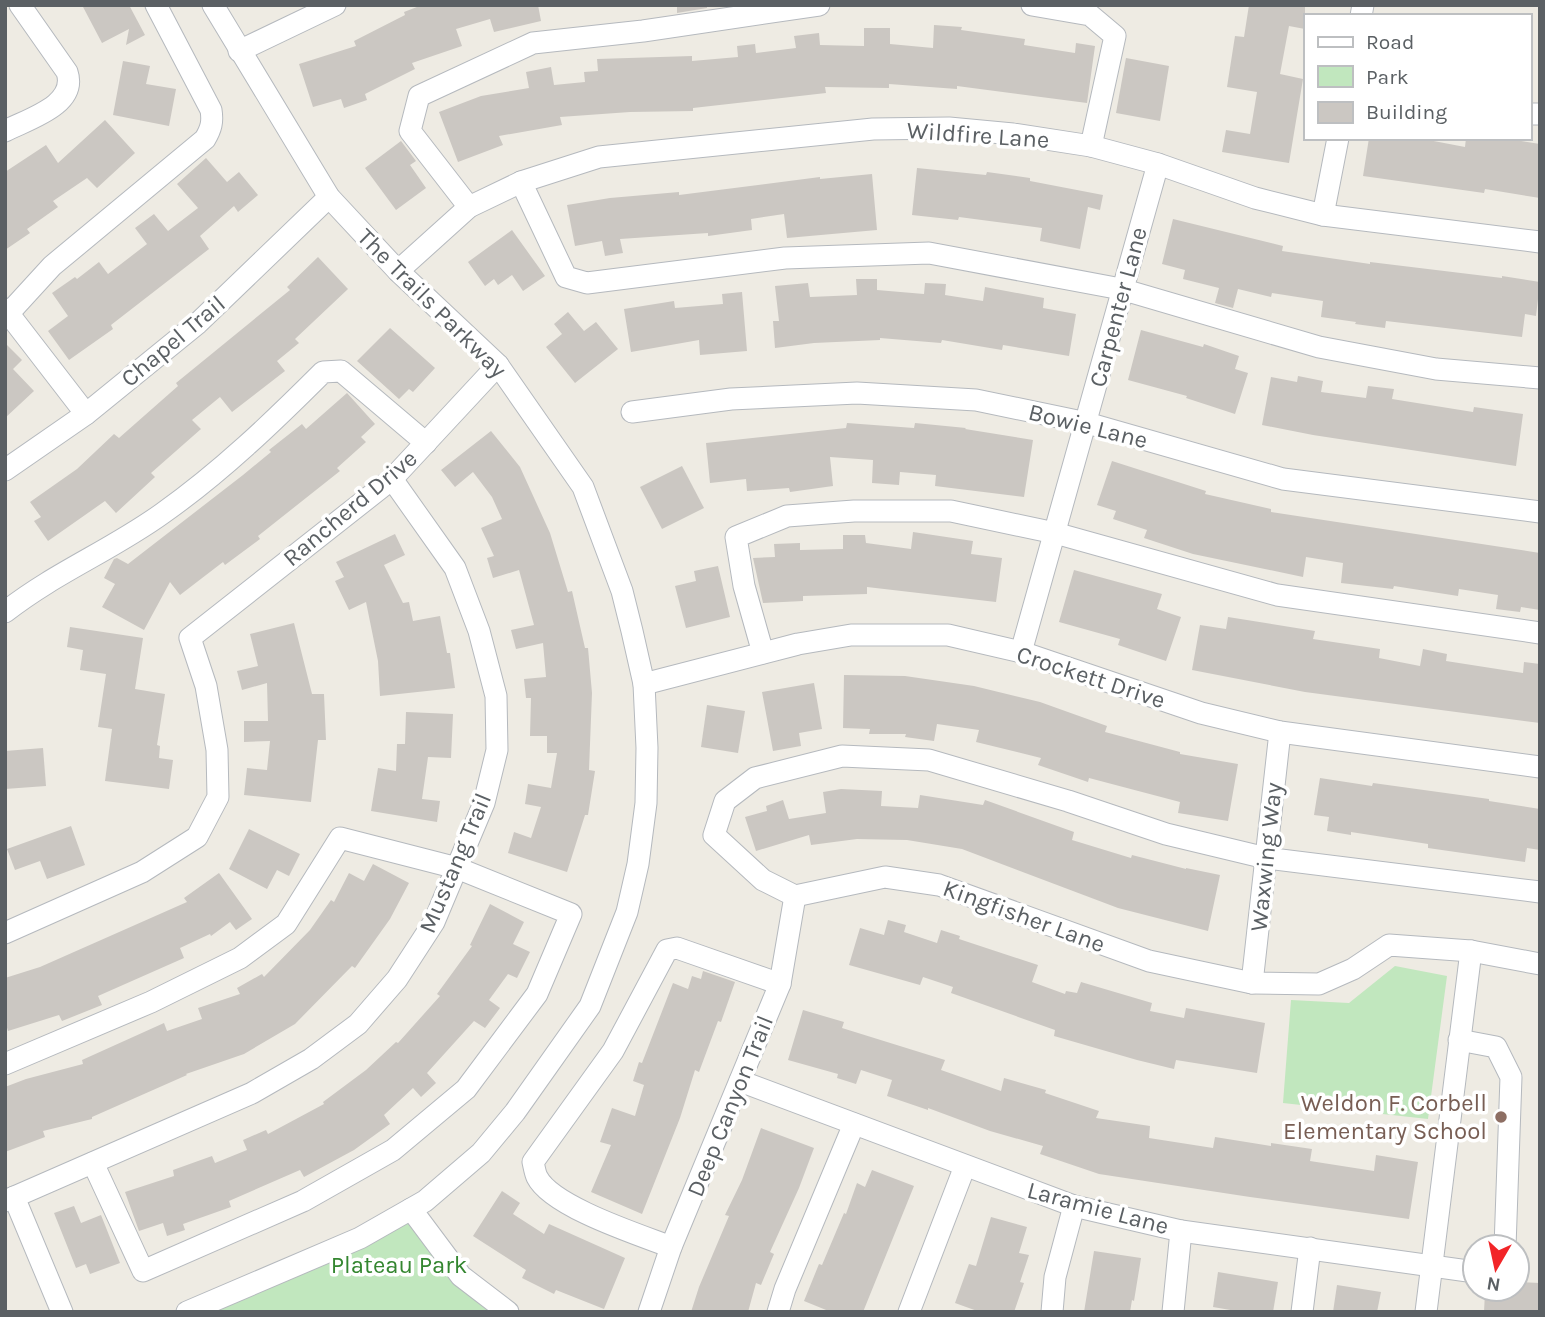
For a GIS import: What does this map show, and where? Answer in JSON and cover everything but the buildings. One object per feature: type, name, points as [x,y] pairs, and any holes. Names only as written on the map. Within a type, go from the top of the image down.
[{"type":"street","points":[[5,131],[60,103],[68,92],[70,81],[67,72],[20,5]]},
{"type":"street","points":[[86,414],[7,311],[51,266],[205,139],[210,131],[211,110],[156,5]]},
{"type":"street","name":"The Trails Parkway","points":[[188,1312],[360,1238],[425,1201],[481,1153],[556,1056],[594,996],[627,912],[638,864],[646,803],[644,684],[622,591],[583,487],[498,365],[398,271],[329,197],[213,5]]},
{"type":"street","points":[[239,51],[335,5]]},
{"type":"street","points":[[469,207],[410,131],[419,96],[533,43],[643,31],[819,5]]},
{"type":"street","points":[[1032,5],[1090,15],[1115,36],[1091,146]]},
{"type":"street","name":"Wildfire Lane","points":[[398,271],[469,207],[521,182],[599,157],[873,129],[949,128],[1091,146],[1158,164],[1255,198],[1323,215],[1540,242]]},
{"type":"street","points":[[1323,215],[1338,140]]},
{"type":"street","name":"Carpenter Lane","points":[[1021,652],[1158,164]]},
{"type":"street","points":[[521,182],[566,277],[587,283],[785,258],[929,253],[1121,289],[1319,347],[1436,369],[1540,378]]},
{"type":"street","name":"Chapel Trail","points":[[5,470],[86,414],[198,323],[329,197]]},
{"type":"street","name":"Rancherd Drive","points":[[7,926],[142,872],[197,837],[218,797],[217,750],[206,686],[190,638],[392,480],[498,365]]},
{"type":"street","points":[[5,612],[58,575],[164,513],[267,429],[323,372],[341,371],[426,443]]},
{"type":"street","name":"Bowie Lane","points":[[632,412],[731,399],[857,393],[976,400],[1087,423],[1283,479],[1540,512]]},
{"type":"street","name":"Mustang Trail","points":[[10,1199],[253,1093],[311,1059],[358,1024],[397,979],[434,922],[484,803],[497,750],[496,696],[479,631],[455,568],[392,480]]},
{"type":"street","points":[[763,653],[744,586],[736,537],[787,516],[854,511],[951,511],[1055,533],[1277,595],[1540,633]]},
{"type":"street","name":"Crockett Drive","points":[[644,684],[798,644],[850,635],[948,635],[1021,652],[1201,713],[1280,732],[1540,767]]},
{"type":"street","name":"Waxwing Way","points":[[1252,983],[1280,732]]},
{"type":"street","points":[[795,895],[763,880],[714,835],[725,802],[755,778],[842,756],[929,760],[1068,801],[1166,834],[1266,858],[1540,892]]},
{"type":"street","points":[[5,1065],[151,1002],[240,958],[286,924],[340,838],[457,868],[571,914],[537,994],[466,1089],[393,1150],[303,1201],[143,1271],[93,1163]]},
{"type":"street","name":"Kingfisher Lane","points":[[795,895],[885,877],[939,885],[1149,961],[1252,983],[1319,984],[1353,969],[1389,945],[1471,951],[1540,964]]},
{"type":"street","name":"Deep Canyon Trail","points":[[649,1312],[671,1247],[780,984],[795,895]]},
{"type":"street","points":[[671,1247],[593,1216],[558,1198],[537,1179],[533,1161],[613,1051],[667,950],[677,948],[780,984]]},
{"type":"street","points":[[1426,1312],[1471,951]]},
{"type":"street","points":[[1459,1040],[1496,1047],[1511,1077],[1505,1233]]},
{"type":"street","name":"Laramie Lane","points":[[740,1081],[1074,1206],[1181,1231],[1461,1270]]},
{"type":"street","points":[[778,1312],[785,1289],[854,1124]]},
{"type":"street","points":[[909,1312],[965,1166]]},
{"type":"street","points":[[10,1199],[62,1312]]},
{"type":"street","points":[[1052,1312],[1055,1277],[1074,1206]]},
{"type":"street","points":[[411,1209],[461,1276],[508,1312]]},
{"type":"street","points":[[1173,1312],[1181,1231]]},
{"type":"street","points":[[1302,1312],[1310,1248]]},
{"type":"green space","points":[[1395,966],[1447,976],[1428,1119],[1283,1103],[1291,1000],[1349,1003]]},
{"type":"green space","name":"Plateau Park","points":[[411,1209],[509,1312],[189,1312]]},
{"type":"place","name":"Weldon F. Corbell Elementary School","points":[[1501,1117]]}]
